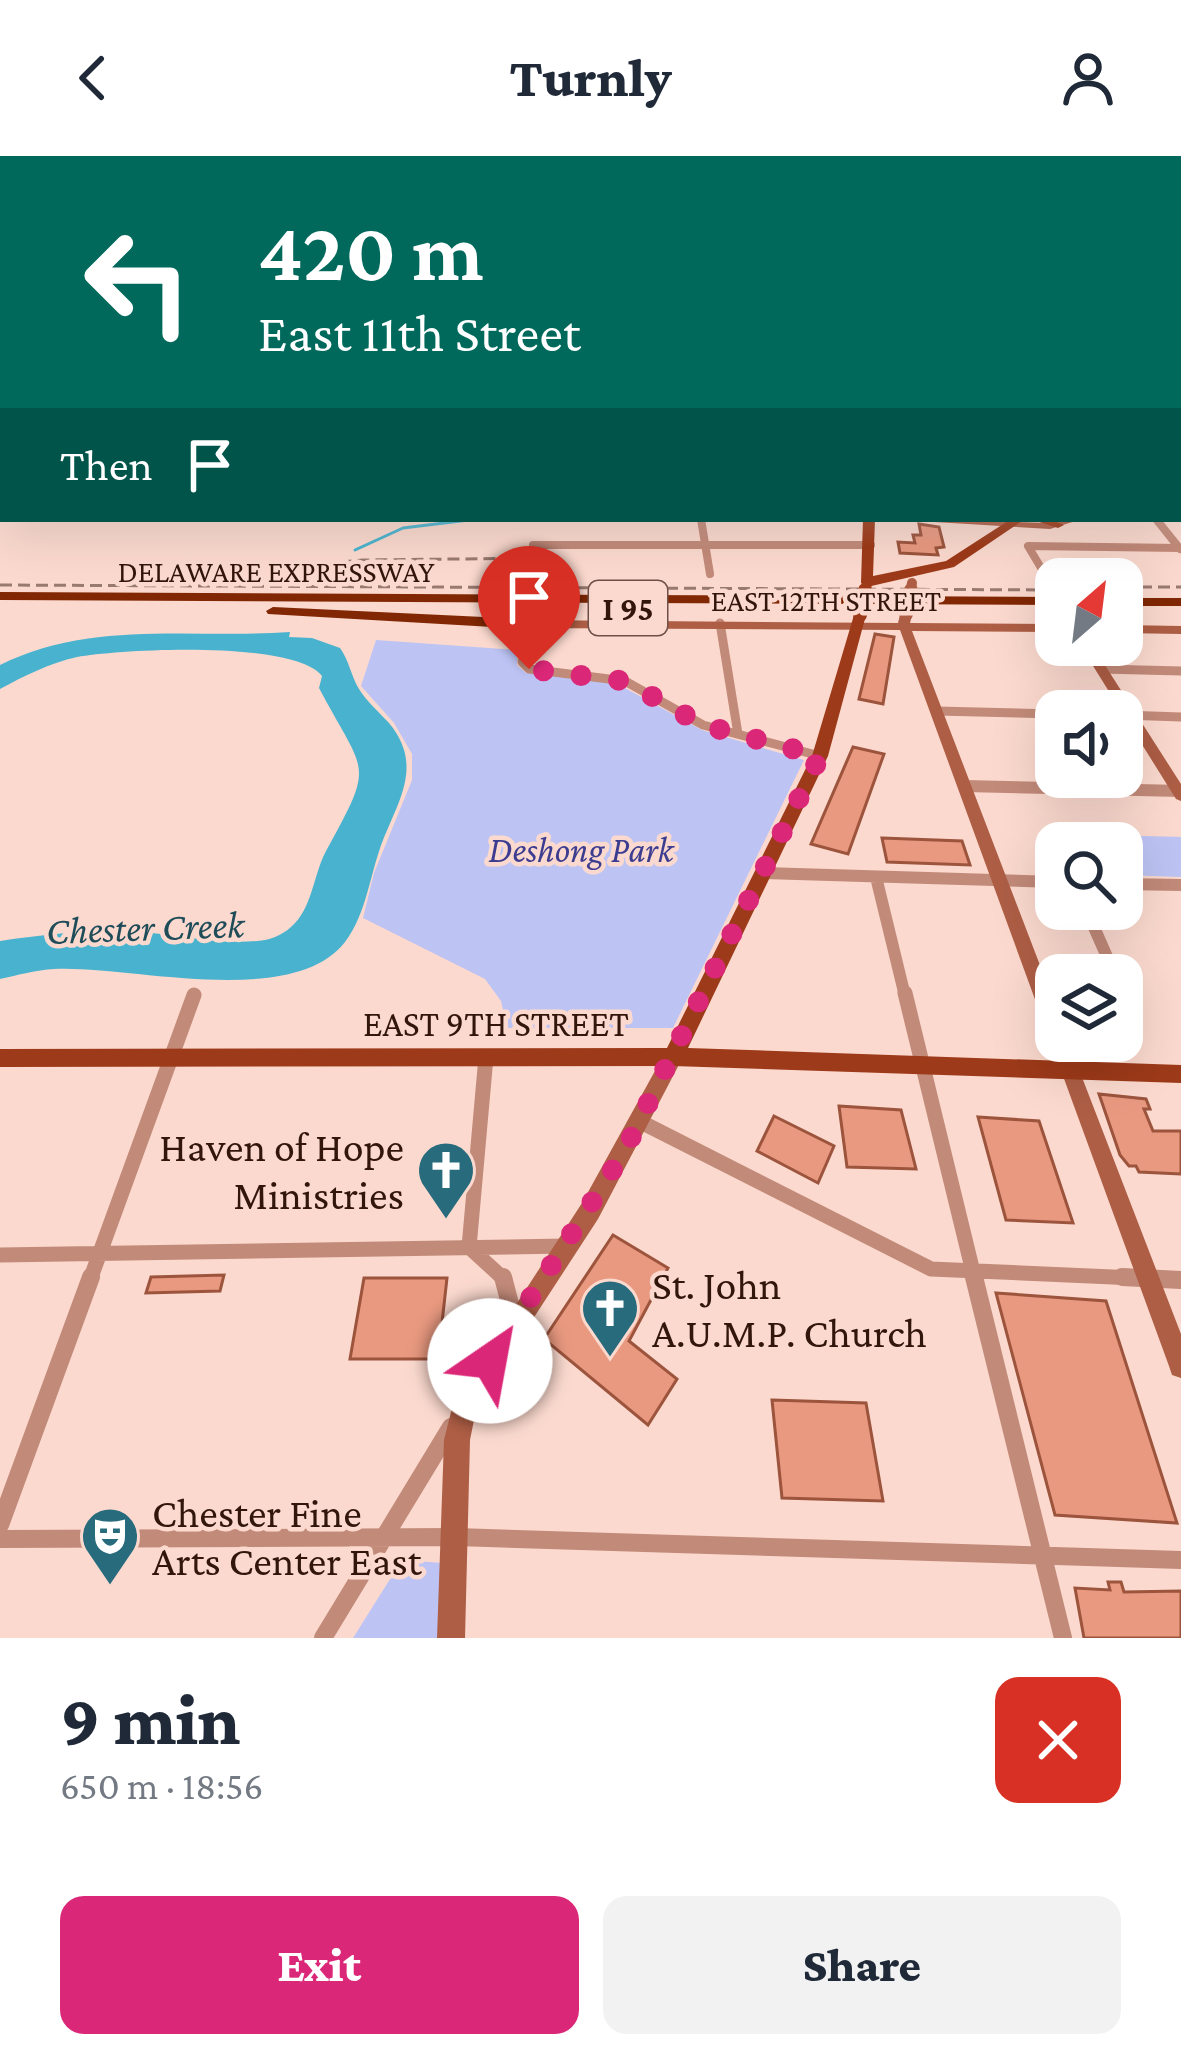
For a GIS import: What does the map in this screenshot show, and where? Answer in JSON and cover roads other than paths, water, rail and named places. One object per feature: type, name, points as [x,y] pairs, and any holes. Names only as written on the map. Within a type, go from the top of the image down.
[{"type":"highway","points":[[313,598],[867,586]]},
{"type":"highway","name":"DELAWARE EXPRESSWAY","points":[[0,596],[1035,602]]},
{"type":"highway","name":"DELAWARE EXPRESSWAY","points":[[0,607],[1035,602]]},
{"type":"highway","points":[[1143,606],[1181,606]]},
{"type":"highway","points":[[200,608],[524,624]]},
{"type":"main road","points":[[673,1057],[820,756],[867,586],[869,522]]},
{"type":"main road","points":[[867,586],[915,578],[960,560],[1015,522]]},
{"type":"main road","points":[[1047,522],[1058,525]]},
{"type":"main road","name":"EAST 9TH STREET","points":[[0,1058],[673,1057],[1181,1074]]},
{"type":"street","points":[[700,522],[710,574]]},
{"type":"street","points":[[1015,522],[1068,522]]},
{"type":"street","points":[[1158,522],[1181,549]]},
{"type":"street","points":[[533,545],[871,545]]},
{"type":"street","points":[[1035,558],[1028,546],[1181,549]]},
{"type":"street","points":[[915,578],[905,619],[1035,976]]},
{"type":"street","name":"EAST 12TH STREET","points":[[524,624],[905,619],[1035,627]]},
{"type":"street","points":[[720,623],[738,734]]},
{"type":"street","points":[[524,624],[522,662],[529,669],[625,681],[703,725],[820,756]]},
{"type":"street","points":[[1143,629],[1181,630]]},
{"type":"street","points":[[1099,666],[1112,690]]},
{"type":"street","points":[[1101,669],[1181,671]]},
{"type":"street","points":[[937,711],[1035,713]]},
{"type":"street","points":[[1143,715],[1181,716]]},
{"type":"street","points":[[1143,740],[1180,793]]},
{"type":"street","points":[[964,786],[1180,793]]},
{"type":"street","points":[[764,873],[1035,881]]},
{"type":"street","points":[[876,877],[1063,1638]]},
{"type":"street","points":[[1143,884],[1181,885]]},
{"type":"street","points":[[0,1525],[194,995]]},
{"type":"street","points":[[469,1247],[486,1057]]},
{"type":"street","points":[[323,1638],[388,1537],[466,1400],[566,1246],[673,1057]]},
{"type":"street","points":[[1067,1062],[1181,1366]]},
{"type":"street","points":[[639,1120],[923,1266],[1181,1280]]},
{"type":"street","points":[[0,1255],[566,1246]]},
{"type":"street","points":[[469,1247],[505,1276],[513,1293],[515,1323]]},
{"type":"street","points":[[451,1638],[457,1440],[466,1400]]},
{"type":"street","points":[[0,1539],[456,1538],[1181,1560]]},
{"type":"waterway","points":[[355,550],[403,528],[452,522]]},
{"type":"railway","points":[[232,572],[363,560],[550,558]]},
{"type":"railway","points":[[0,585],[1035,590]]},
{"type":"railway","points":[[1143,587],[1181,587]]},
{"type":"place","name":"Haven of Hope Ministries","points":[[446,1221]]},
{"type":"place","name":"St. John A.U.M.P. Church","points":[[610,1359]]},
{"type":"place","name":"Chester Fine Arts Center East","points":[[110,1587]]},
{"type":"park label","name":"Deshong Park","points":[[581,850]]},
{"type":"water label","name":"Chester Creek","points":[[145,927]]}]
